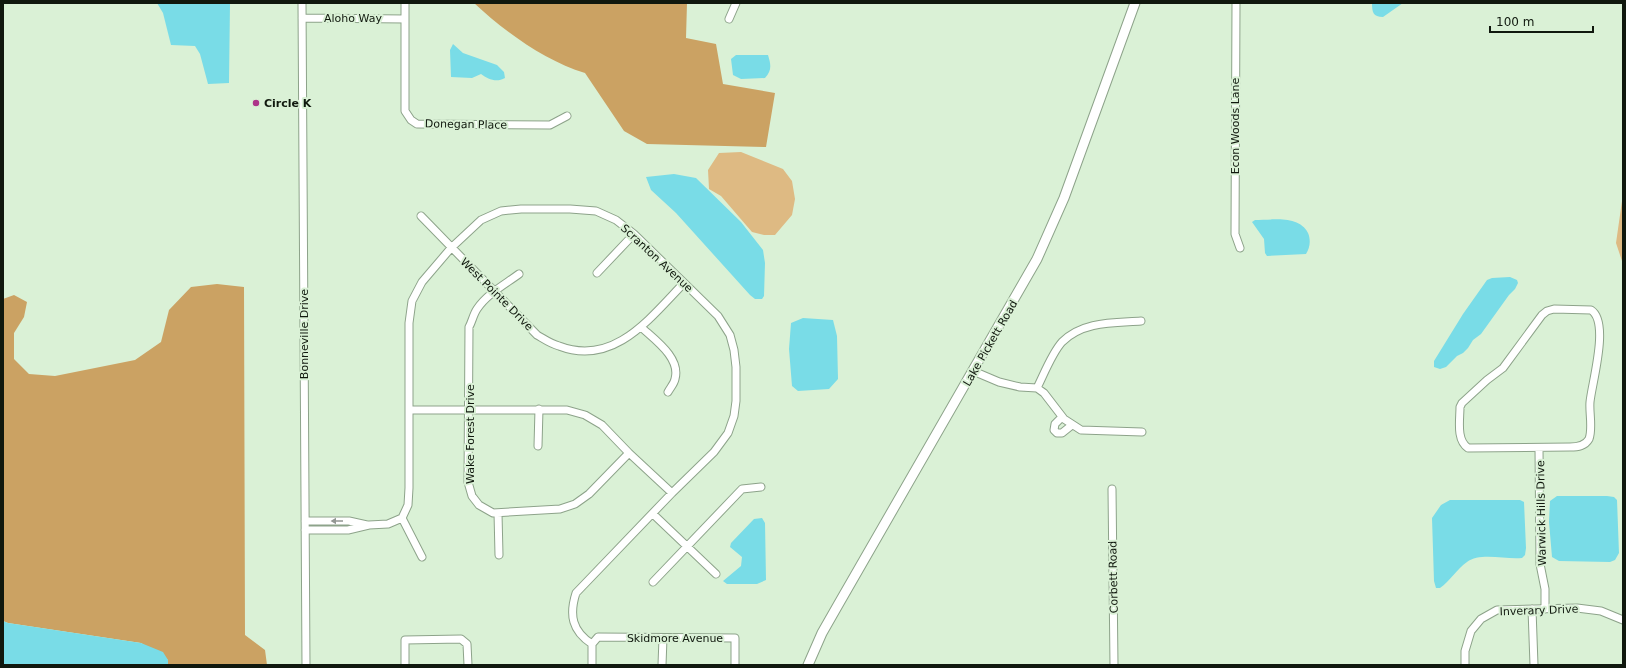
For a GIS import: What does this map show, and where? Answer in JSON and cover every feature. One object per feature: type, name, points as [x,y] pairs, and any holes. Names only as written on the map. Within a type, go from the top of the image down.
[{"type":"main road","name":"Lake Pickett Road","points":[[808,665],[835,610],[1022,288],[1044,244],[1070,179],[1135,3]]},
{"type":"street","name":"Bonneville Drive","points":[[302,3],[306,665]]},
{"type":"street","name":"Donegan Place","points":[[404,3],[405,111],[411,120],[417,124],[550,125],[567,116]]},
{"type":"street","points":[[729,19],[736,3]]},
{"type":"street","name":"Econ Woods Lane","points":[[1236,3],[1235,234],[1240,248]]},
{"type":"street","name":"Aloho Way","points":[[302,18],[405,19]]},
{"type":"street","name":"Scranton Avenue","points":[[402,518],[408,505],[409,488],[409,323],[412,301],[422,282],[451,248],[481,220],[501,211],[520,209],[596,211],[616,220],[634,234],[718,316],[730,335],[734,350],[736,367],[736,401],[734,416],[728,433],[714,452],[672,493],[576,593],[572,608],[575,628],[585,640],[592,644]]},
{"type":"street","name":"West Pointe Drive","points":[[421,216],[537,335],[559,347],[578,351],[606,349],[625,339],[641,327],[684,283]]},
{"type":"street","points":[[597,273],[634,234]]},
{"type":"street","name":"Wake Forest Drive","points":[[519,274],[494,292],[476,310],[469,327],[468,482],[472,496],[479,504],[493,513],[560,509],[574,504],[590,494],[629,453]]},
{"type":"street","name":"Warwick Hills Drive","points":[[1554,309],[1591,310],[1598,319],[1600,337],[1590,400],[1590,431],[1588,440],[1586,443],[1578,447],[1539,448],[1472,449],[1465,446],[1460,436],[1460,407],[1462,402],[1503,368],[1542,315],[1547,311],[1554,309]]},
{"type":"street","points":[[1037,388],[1062,342],[1078,330],[1099,324],[1141,321]]},
{"type":"street","points":[[641,327],[668,353],[676,368],[675,379],[668,392]]},
{"type":"street","points":[[973,371],[999,382],[1037,388],[1044,394],[1062,417],[1072,425],[1085,431],[1142,432]]},
{"type":"street","points":[[410,410],[539,409],[567,410],[585,415],[602,425],[629,453],[672,493]]},
{"type":"street","points":[[538,446],[539,409]]},
{"type":"street","points":[[1062,417],[1054,427],[1054,430],[1057,433],[1062,433],[1072,425]]},
{"type":"street","name":"Warwick Hills Drive","points":[[1539,448],[1540,564],[1545,589],[1545,609]]},
{"type":"street","points":[[652,582],[742,489],[761,487]]},
{"type":"street","name":"Corbett Road","points":[[1112,489],[1114,665]]},
{"type":"street","points":[[498,513],[499,555]]},
{"type":"street","points":[[652,514],[716,574]]},
{"type":"street","points":[[305,530],[348,530],[388,524],[402,518],[422,557]]},
{"type":"street","points":[[305,521],[349,521],[369,526]]},
{"type":"street","name":"Inverary Drive","points":[[1465,665],[1465,651],[1471,632],[1481,620],[1497,610],[1577,608],[1601,611],[1623,620]]},
{"type":"street","points":[[1532,609],[1534,665]]},
{"type":"street","name":"Skidmore Avenue","points":[[592,644],[598,637],[735,638],[735,665]]},
{"type":"street","points":[[662,665],[663,638]]},
{"type":"street","points":[[405,665],[405,640],[461,639],[467,644],[468,665]]},
{"type":"street","points":[[592,644],[592,665]]},
{"type":"shaded area","points":[[474,3],[687,3],[686,38],[716,44],[723,84],[775,93],[766,147],[647,144],[624,131],[585,73],[570,68],[540,53],[498,24]]},
{"type":"shaded area","points":[[741,152],[783,169],[792,181],[795,199],[792,215],[775,235],[764,235],[752,232],[721,196],[709,189],[708,170],[719,153]]},
{"type":"shaded area","points":[[1623,194],[1623,264],[1616,243]]},
{"type":"shaded area","points":[[217,284],[244,287],[245,635],[265,650],[267,665],[168,665],[168,660],[141,643],[3,621],[3,299],[14,295],[27,302],[24,317],[14,333],[14,359],[29,374],[55,376],[135,360],[161,342],[169,310],[191,287]]},
{"type":"water","points":[[157,3],[230,3],[229,83],[208,84],[200,54],[195,46],[171,45],[163,13]]},
{"type":"water","points":[[1372,3],[1403,3],[1383,17],[1375,15],[1372,9]]},
{"type":"water","points":[[453,44],[463,53],[497,65],[504,72],[505,78],[492,80],[481,74],[472,78],[451,77],[450,50]]},
{"type":"water","points":[[736,55],[768,55],[770,70],[765,78],[741,79],[733,75],[731,59]]},
{"type":"water","points":[[674,174],[696,178],[741,222],[763,250],[765,263],[764,296],[762,299],[755,299],[750,295],[676,213],[651,190],[646,177]]},
{"type":"water","points":[[1276,219],[1291,221],[1304,227],[1310,238],[1310,244],[1306,254],[1267,256],[1265,253],[1264,239],[1252,222],[1255,220]]},
{"type":"water","points":[[1510,277],[1517,280],[1518,283],[1515,289],[1481,334],[1473,340],[1463,353],[1457,356],[1446,367],[1440,369],[1434,367],[1434,361],[1463,314],[1487,280],[1492,278]]},
{"type":"water","points":[[803,318],[833,320],[837,336],[838,379],[829,389],[798,391],[792,386],[789,349],[791,323]]},
{"type":"water","points":[[1557,496],[1607,496],[1614,497],[1617,500],[1619,553],[1615,560],[1610,562],[1559,561],[1552,557],[1549,522],[1550,501]]},
{"type":"water","points":[[1450,500],[1520,500],[1524,502],[1525,555],[1522,558],[1479,557],[1472,559],[1463,565],[1444,585],[1440,588],[1436,588],[1434,581],[1432,518],[1441,505]]},
{"type":"water","points":[[762,518],[765,523],[766,580],[757,584],[727,584],[723,581],[741,566],[742,557],[730,547],[731,543],[754,519]]},
{"type":"water","points":[[3,621],[141,643],[163,652],[168,660],[168,665],[3,665]]},
{"type":"place","name":"Circle K","points":[[256,103]]}]
